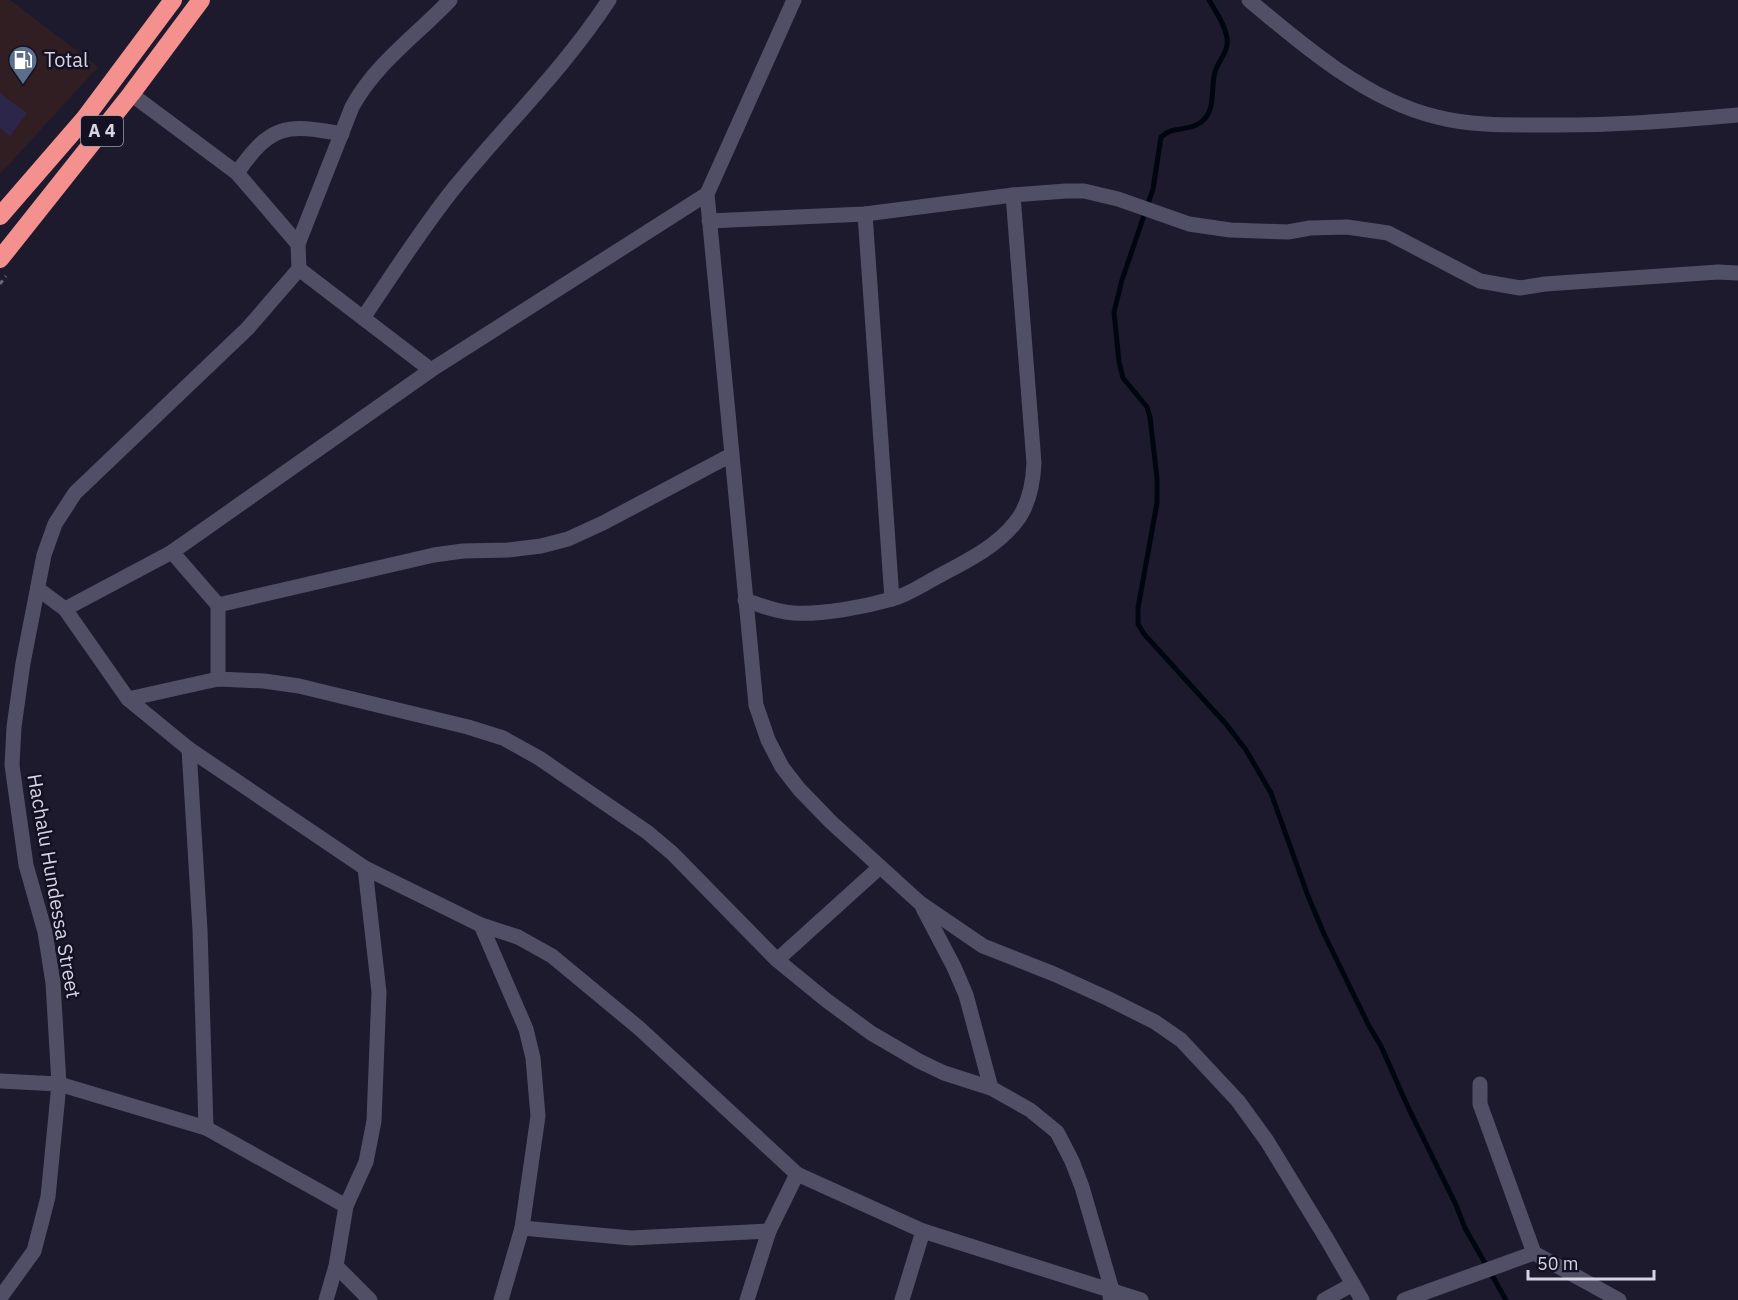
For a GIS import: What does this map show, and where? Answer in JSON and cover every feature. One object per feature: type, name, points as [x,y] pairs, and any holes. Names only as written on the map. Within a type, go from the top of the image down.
[{"type":"highway","name":"A 4","points":[[0,216],[85,118],[173,0]]},
{"type":"highway","name":"A 4","points":[[0,259],[102,132],[201,0]]},
{"type":"highway","points":[[85,118],[102,132]]},
{"type":"highway","points":[[20,193],[39,208]]},
{"type":"street","points":[[431,370],[299,268],[298,244],[352,107],[362,89],[380,67],[450,0]]},
{"type":"street","points":[[363,318],[454,188],[548,82],[581,41],[609,0]]},
{"type":"street","points":[[794,0],[707,194],[756,705],[768,740],[782,767],[799,789],[920,903],[982,946],[1054,974],[1109,999],[1155,1022],[1181,1040],[1238,1101],[1261,1133],[1362,1300]]},
{"type":"street","points":[[1249,0],[1325,62],[1397,103],[1436,117],[1486,125],[1589,125],[1738,115]]},
{"type":"street","points":[[131,94],[237,173],[298,244]]},
{"type":"street","points":[[237,173],[250,153],[267,137],[289,129],[311,128],[342,134]]},
{"type":"street","points":[[709,221],[865,213],[1013,195],[1084,191],[1118,199],[1189,224],[1230,230],[1288,231],[1347,227],[1388,233],[1480,281],[1500,286],[1520,288],[1545,284],[1738,273]]},
{"type":"street","points":[[65,609],[172,552],[431,370],[707,194]]},
{"type":"street","points":[[745,600],[792,613],[821,613],[892,599],[912,591],[978,555],[1015,523],[1029,496],[1034,463],[1013,195]]},
{"type":"street","points":[[865,213],[892,599]]},
{"type":"street","name":"Hachalu Hundessa Street","points":[[0,1298],[34,1251],[48,1197],[59,1084],[53,983],[45,932],[26,865],[12,765],[14,727],[29,623],[44,555],[55,524],[75,493],[248,328],[299,268]]},
{"type":"street","points":[[218,605],[424,557],[463,551],[508,550],[541,546],[568,538],[603,523],[731,455]]},
{"type":"street","points":[[172,552],[218,605],[218,679]]},
{"type":"street","points":[[38,589],[65,609],[128,699],[189,749],[365,868],[482,925],[518,938],[552,956],[639,1028],[797,1174],[923,1231],[1111,1295],[1141,1300]]},
{"type":"street","points":[[128,699],[218,679],[264,681],[299,686],[503,738],[539,758],[647,832],[672,853],[777,960],[825,1000],[872,1033],[920,1061],[944,1073],[991,1088],[1030,1110],[1057,1132],[1082,1186],[1111,1295]]},
{"type":"street","points":[[189,749],[201,930],[206,1128]]},
{"type":"street","points":[[777,960],[880,867]]},
{"type":"street","points":[[326,1300],[336,1266],[346,1206],[362,1174],[371,1145],[377,1072],[379,992],[365,868]]},
{"type":"street","points":[[920,903],[966,995],[991,1088]]},
{"type":"street","points":[[482,925],[526,1029],[533,1058],[538,1116],[522,1228],[501,1300]]},
{"type":"street","points":[[0,1081],[59,1084],[206,1128],[346,1206]]},
{"type":"street","points":[[1480,1084],[1480,1104],[1534,1253],[1619,1300]]},
{"type":"street","points":[[747,1300],[769,1231],[797,1174]]},
{"type":"street","points":[[522,1228],[632,1238],[769,1231]]},
{"type":"street","points":[[902,1300],[923,1231]]},
{"type":"street","points":[[1404,1300],[1534,1253]]},
{"type":"street","points":[[336,1266],[370,1300]]},
{"type":"street","points":[[1323,1300],[1353,1284]]},
{"type":"shaded area","points":[[0,0],[10,0],[98,67],[0,174]]},
{"type":"building","points":[[0,93],[27,113],[10,136],[0,128]]},
{"type":"waterway","points":[[1209,0],[1220,19],[1227,38],[1225,51],[1215,72],[1211,106],[1200,123],[1171,131],[1161,137],[1153,189],[1122,280],[1114,312],[1119,362],[1123,378],[1147,407],[1150,417],[1157,478],[1157,503],[1138,608],[1138,624],[1144,634],[1226,724],[1246,750],[1271,793],[1324,934],[1381,1046],[1465,1228],[1506,1300]]},
{"type":"place","name":"Total","points":[[23,86]]}]
